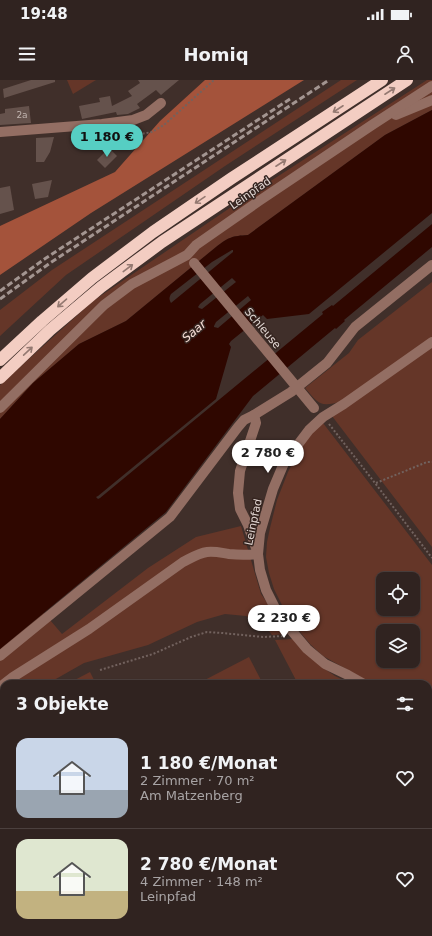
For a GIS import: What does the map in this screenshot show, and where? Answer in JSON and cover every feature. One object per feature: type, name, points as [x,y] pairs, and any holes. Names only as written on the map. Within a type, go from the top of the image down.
[{"type":"highway","points":[[0,360],[92,278],[153,232],[232,178],[382,80]]},
{"type":"highway","points":[[0,378],[50,330],[90,297],[162,242],[407,80]]},
{"type":"street","name":"Leinpfad","points":[[0,408],[104,305],[132,284],[190,259],[196,245],[259,201],[432,86]]},
{"type":"street","points":[[372,125],[432,100]]},
{"type":"street","points":[[0,132],[133,120],[146,115],[161,103]]},
{"type":"street","name":"Schleuse","points":[[190,259],[323,417]]},
{"type":"street","points":[[0,656],[170,517],[244,420],[254,416],[291,392],[327,363],[355,327],[432,265]]},
{"type":"street","name":"Leinpfad","points":[[8,680],[89,629],[183,562],[196,555],[217,551],[246,556],[258,554],[260,533],[273,490],[284,463],[309,430],[323,417],[432,342]]},
{"type":"street","points":[[254,416],[256,422],[240,471],[238,493],[240,509],[248,525],[258,554],[260,570],[266,590],[276,610],[306,649],[325,664],[357,680]]},
{"type":"path","points":[[323,417],[432,558]]},
{"type":"path","points":[[375,483],[427,462],[432,462]]},
{"type":"path","points":[[100,670],[153,654],[191,637],[207,632],[263,637],[295,636]]},
{"type":"shaded area","points":[[67,80],[96,80],[73,94]]},
{"type":"shaded area","points":[[205,80],[304,80],[91,213],[0,275],[0,226],[115,172],[160,121]]},
{"type":"shaded area","points":[[341,80],[357,80],[225,166],[66,275],[0,336],[0,310],[52,270]]},
{"type":"shaded area","points":[[427,80],[432,80],[432,110],[385,135],[248,235],[231,238],[220,244],[126,321],[79,344],[33,383],[0,419],[0,385],[93,301],[246,197]]},
{"type":"shaded area","points":[[432,282],[432,338],[342,401],[324,404],[317,401],[305,388],[349,353],[358,340]]},
{"type":"shaded area","points":[[432,346],[432,547],[332,416]]},
{"type":"shaded area","points":[[323,423],[432,565],[432,680],[366,680],[323,656],[310,644],[291,621],[274,589],[266,557],[267,542],[277,500],[297,454],[312,432]]},
{"type":"shaded area","points":[[241,526],[261,594],[289,634],[272,635],[266,627],[246,616],[225,614],[197,622],[148,645],[84,663],[54,680],[0,680],[0,649],[44,613],[62,634],[148,568],[196,537]]},
{"type":"shaded area","points":[[293,639],[322,667],[344,680],[296,680],[275,640]]},
{"type":"shaded area","points":[[249,657],[261,680],[205,680]]},
{"type":"shaded area","points":[[90,672],[94,680],[75,680]]},
{"type":"water","name":"Saar","points":[[432,110],[432,213],[309,314],[267,319],[263,315],[231,341],[229,344],[231,347],[216,399],[96,497],[98,499],[100,498],[323,314],[322,312],[332,305],[333,306],[432,224],[432,247],[344,320],[345,321],[336,329],[335,328],[253,396],[166,512],[0,649],[0,419],[33,383],[79,344],[126,321],[220,244],[231,238],[248,235],[385,135]],"holes":[[[232,250],[233,252],[171,303],[171,294],[212,262]],[[232,278],[236,282],[202,309],[198,307]],[[248,296],[251,300],[218,328],[214,327],[216,322]]]},
{"type":"building","points":[[31,80],[55,80],[55,82],[4,98],[3,89]]},
{"type":"building","points":[[138,80],[179,80],[161,95],[156,90],[137,104],[140,108],[128,114],[117,115],[116,112],[82,119],[79,106],[100,102],[99,98],[110,96],[112,106],[132,96],[128,91],[140,83]]},
{"type":"building","points":[[29,106],[31,123],[0,125],[0,114],[5,113],[5,109]]},
{"type":"building","points":[[54,137],[50,152],[44,162],[36,162],[36,138]]},
{"type":"building","points":[[109,148],[117,156],[105,168],[97,160]]},
{"type":"building","points":[[52,180],[48,197],[35,199],[32,184]]},
{"type":"building","points":[[10,186],[14,210],[0,214],[0,188]]},
{"type":"railway","points":[[0,299],[50,263],[329,80]]},
{"type":"railway","points":[[0,291],[46,258],[290,99]]}]
